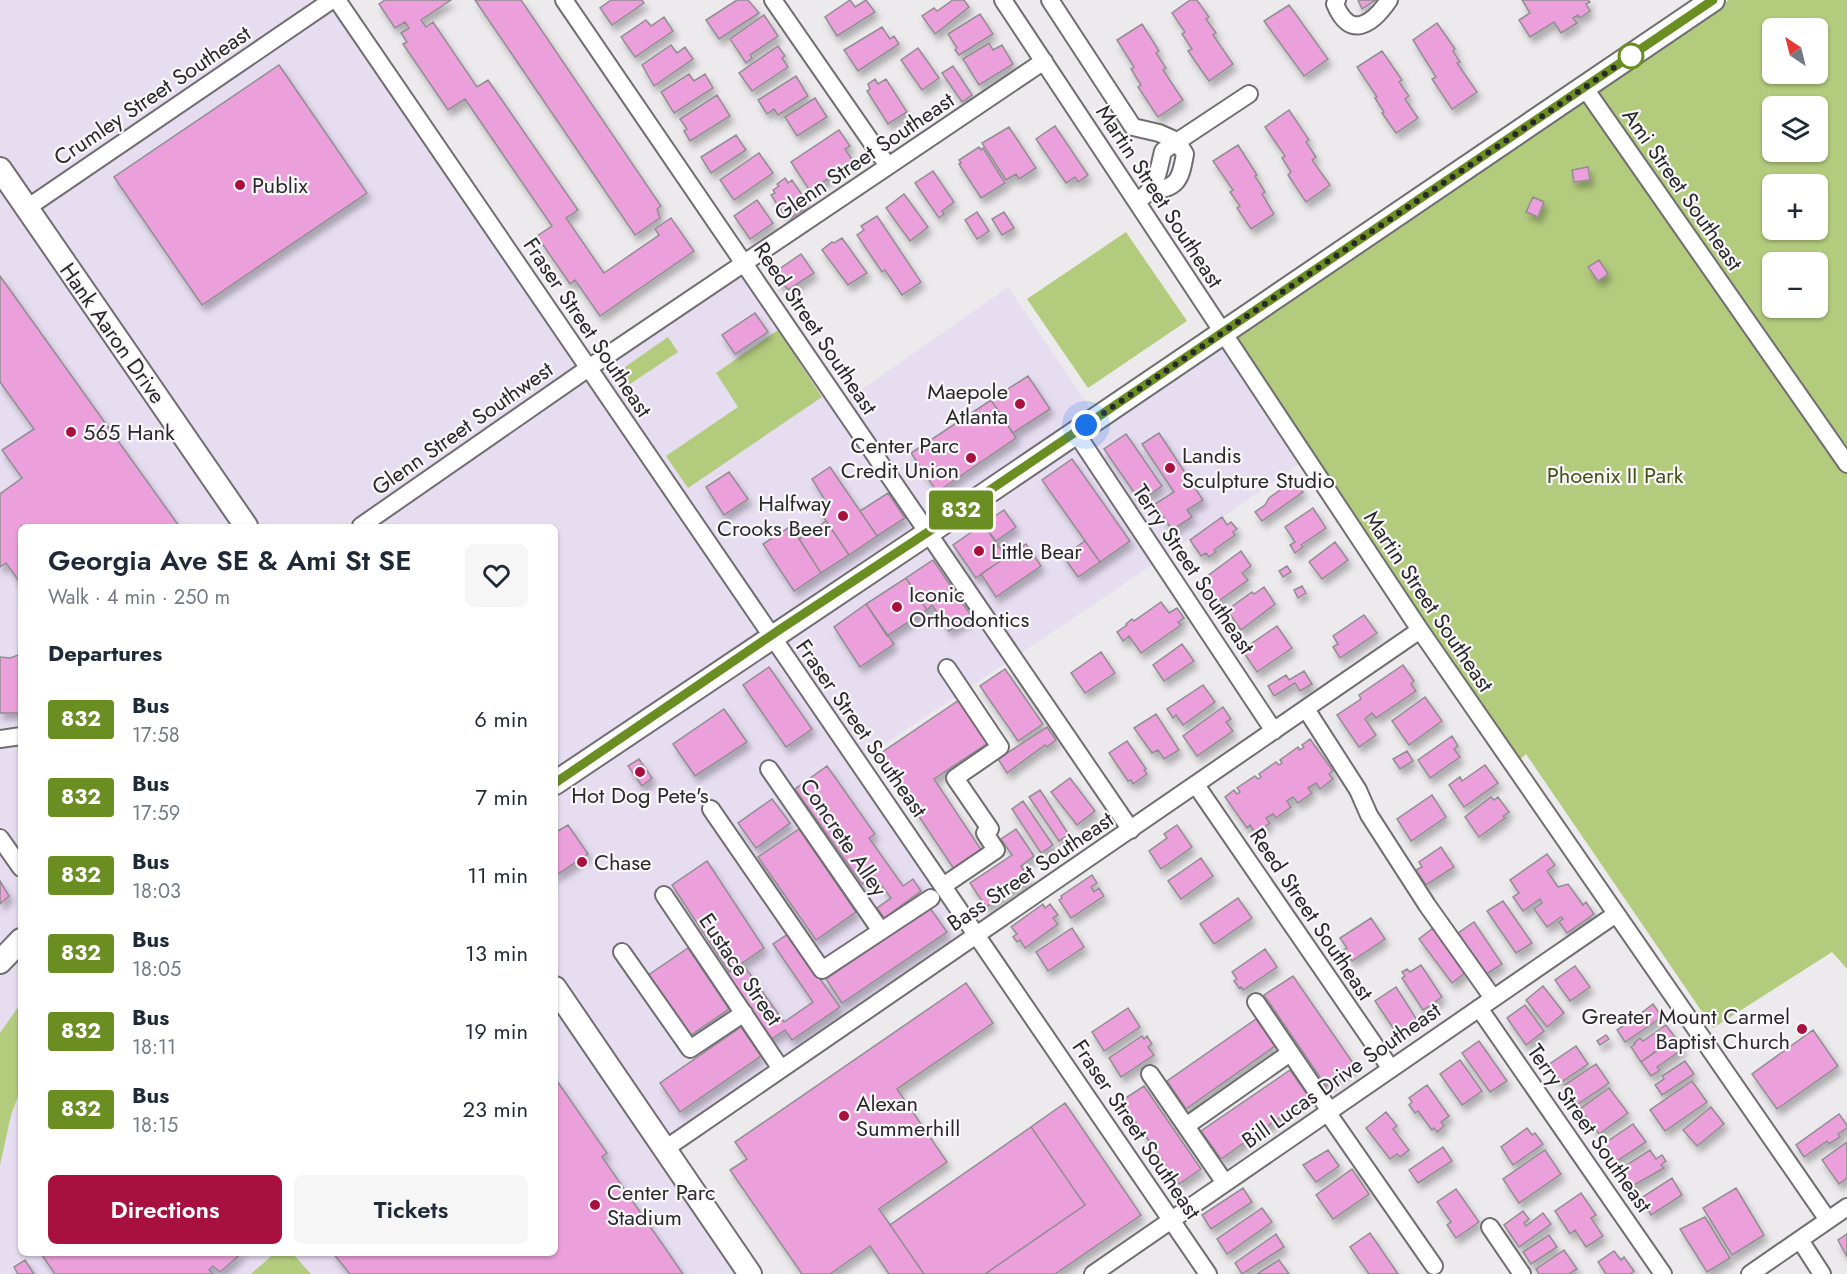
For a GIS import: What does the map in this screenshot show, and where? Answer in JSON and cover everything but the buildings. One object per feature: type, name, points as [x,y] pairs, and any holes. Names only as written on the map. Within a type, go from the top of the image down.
[{"type":"main road","points":[[558,781],[1076,433],[1713,0]]},
{"type":"main road","name":"Hank Aaron Drive","points":[[0,169],[245,524]]},
{"type":"main road","points":[[0,962],[18,943]]},
{"type":"main road","points":[[558,992],[750,1274]]},
{"type":"street","name":"Crumley Street Southeast","points":[[27,208],[332,0]]},
{"type":"street","name":"Fraser Street Southeast","points":[[337,0],[590,367],[771,636],[937,892],[977,935],[1208,1274]]},
{"type":"street","name":"Reed Street Southeast","points":[[564,0],[1131,830]]},
{"type":"street","points":[[773,0],[888,166]]},
{"type":"street","name":"Martin Street Southeast","points":[[1003,0],[1044,61],[1143,197],[1223,332],[1420,630],[1828,1220]]},
{"type":"street","points":[[1050,0],[1133,128],[1159,133],[1177,141]]},
{"type":"street","points":[[1337,0],[1335,4],[1340,17],[1349,24],[1362,25],[1380,13],[1389,0]]},
{"type":"street","name":"Glenn Street Southeast","points":[[590,367],[1044,61]]},
{"type":"street","name":"Ami Street Southeast","points":[[1584,87],[1847,464]]},
{"type":"street","points":[[1143,197],[1157,178],[1163,151],[1249,94]]},
{"type":"street","name":"Glenn Street Southwest","points":[[364,524],[590,367]]},
{"type":"street","name":"Terry Street Southeast","points":[[1076,433],[1274,731]]},
{"type":"street","name":"Bass Street Southeast","points":[[664,1149],[1420,630]]},
{"type":"street","points":[[711,809],[822,970],[996,850],[985,833],[990,829],[954,778],[1000,747],[947,668]]},
{"type":"street","name":"Terry Street Southeast","points":[[1306,709],[1358,790],[1369,814],[1486,1003],[1663,1274]]},
{"type":"street","points":[[0,739],[18,736]]},
{"type":"street","name":"Concrete Alley","points":[[769,769],[881,931]]},
{"type":"street","name":"Reed Street Southeast","points":[[1196,785],[1391,1069]]},
{"type":"street","points":[[0,838],[18,864]]},
{"type":"street","name":"Eustace Street","points":[[664,895],[781,1069]]},
{"type":"street","name":"Bill Lucas Drive Southeast","points":[[1093,1274],[1616,914]]},
{"type":"street","points":[[622,952],[690,1049],[744,1013]]},
{"type":"street","points":[[1256,1002],[1434,1266]]},
{"type":"street","points":[[1186,1126],[1290,1053]]},
{"type":"street","points":[[1150,1074],[1225,1183]]},
{"type":"street","points":[[1750,1274],[1847,1207]]},
{"type":"street","points":[[1490,1227],[1522,1274]]},
{"type":"street","points":[[1800,1240],[1822,1274]]},
{"type":"shaded area","points":[[0,0],[329,0],[590,372],[748,264],[841,404],[1008,287],[1097,418],[1223,332],[1304,461],[858,762],[977,935],[665,1149],[750,1274],[0,1274]]},
{"type":"green space","name":"Phoenix II Park","points":[[1729,0],[1847,0],[1847,969],[1832,952],[1713,1028],[1526,754],[1515,764],[1223,336]]},
{"type":"green space","points":[[1126,232],[1187,321],[1088,388],[1027,299]]},
{"type":"green space","points":[[778,330],[822,397],[688,488],[666,456],[738,407],[716,373]]},
{"type":"green space","points":[[668,337],[678,352],[621,390],[615,374]]},
{"type":"green space","points":[[18,1007],[18,1096],[11,1115],[0,1165],[0,1033]]},
{"type":"green space","points":[[271,1256],[295,1256],[311,1274],[251,1274]]},
{"type":"bus line","name":"832","points":[[558,781],[1713,0]]},
{"type":"place","name":"Publix","points":[[240,185]]},
{"type":"place","name":"Maepole Atlanta","points":[[1020,404]]},
{"type":"place","name":"565 Hank","points":[[71,432]]},
{"type":"place","name":"Center Parc Credit Union","points":[[971,458]]},
{"type":"place","name":"Landis Sculpture Studio","points":[[1170,468]]},
{"type":"place","name":"Halfway Crooks Beer","points":[[843,516]]},
{"type":"place","name":"Little Bear","points":[[979,551]]},
{"type":"place","name":"Iconic Orthodontics","points":[[897,607]]},
{"type":"place","name":"Hot Dog Pete's","points":[[640,772]]},
{"type":"place","name":"Chase","points":[[582,862]]},
{"type":"place","name":"Greater Mount Carmel Baptist Church","points":[[1802,1029]]},
{"type":"place","name":"Alexan Summerhill","points":[[844,1116]]},
{"type":"place","name":"Center Parc Stadium","points":[[595,1205]]},
{"type":"route","points":[[1086,425],[1631,56]]}]
